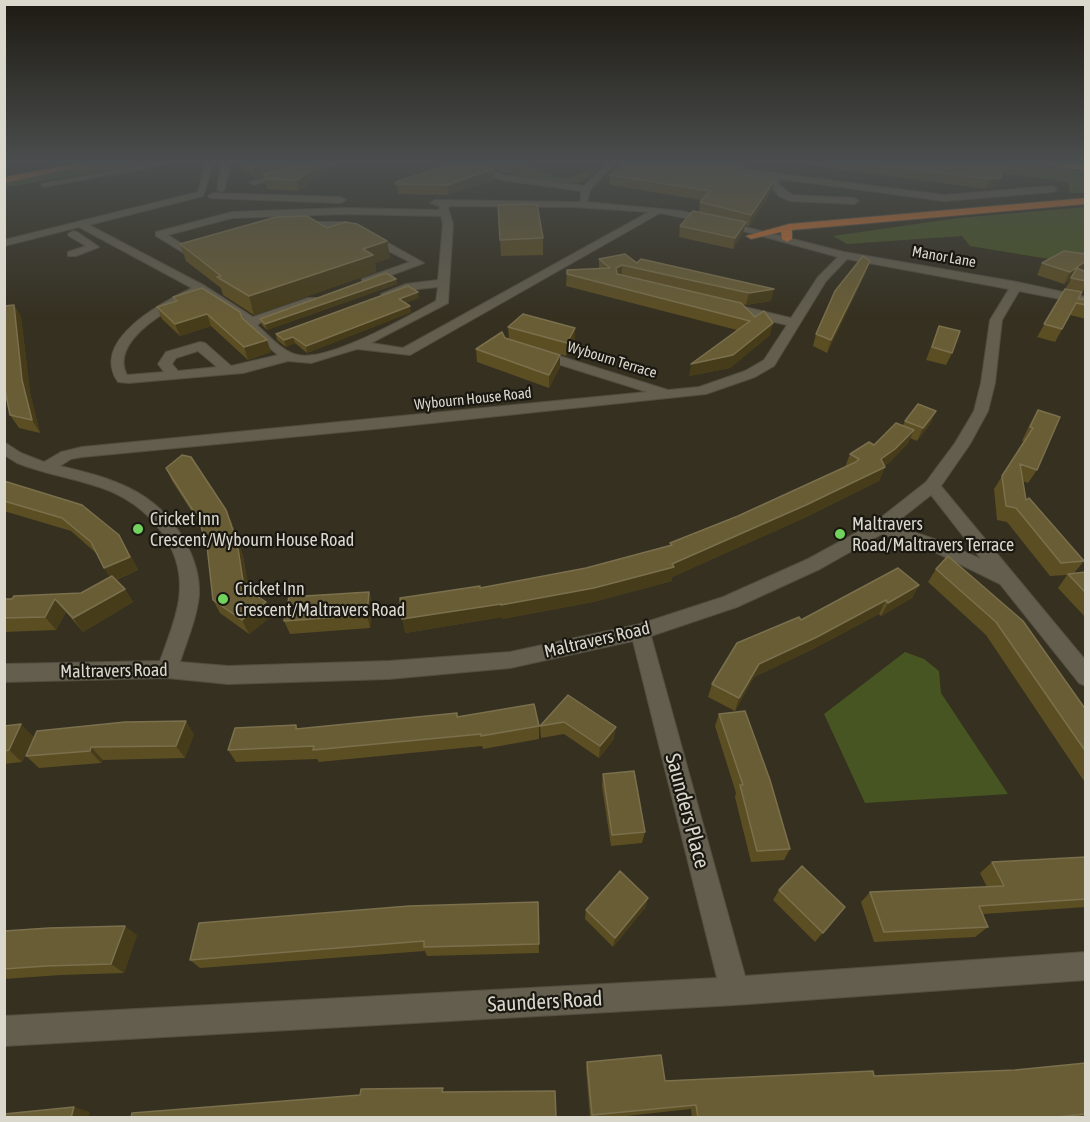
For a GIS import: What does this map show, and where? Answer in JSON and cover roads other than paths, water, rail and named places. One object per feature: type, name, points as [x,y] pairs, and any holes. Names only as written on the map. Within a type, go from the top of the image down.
[{"type":"highway","points":[[751,236],[789,226],[927,214]]},
{"type":"highway","points":[[787,239],[786,232],[789,226]]},
{"type":"street","points":[[4,243],[85,227],[127,214]]},
{"type":"street","points":[[219,243],[187,252],[160,234],[232,215],[250,214]]},
{"type":"street","points":[[419,224],[443,214]]},
{"type":"street","points":[[253,322],[251,327],[271,336],[290,356],[297,359],[316,357],[356,345],[442,303],[443,283],[432,259],[446,214]]},
{"type":"street","points":[[356,345],[405,352],[651,214]]},
{"type":"street","points":[[659,214],[751,236],[800,244]]},
{"type":"street","name":"Manor Lane","points":[[660,214],[762,233],[845,255],[1017,285],[1086,301]]},
{"type":"street","points":[[344,224],[344,230],[351,234],[370,237],[432,259]]},
{"type":"street","points":[[283,225],[366,224]]},
{"type":"street","points":[[45,242],[73,234],[85,227]]},
{"type":"street","points":[[85,227],[201,288],[253,322]]},
{"type":"street","points":[[72,254],[94,247],[73,234]]},
{"type":"street","name":"Wybourn House Road","points":[[47,467],[66,455],[82,452],[702,391],[728,383],[769,363],[822,279],[845,255]]},
{"type":"street","points":[[356,285],[432,259]]},
{"type":"street","points":[[374,299],[406,287],[443,283]]},
{"type":"street","name":"Maltravers Road","points":[[4,673],[167,669],[228,675],[400,669],[510,660],[640,632],[730,602],[814,564],[880,527],[932,486],[962,444],[981,411],[996,320],[1017,285]]},
{"type":"street","points":[[201,288],[148,317],[128,339],[119,358],[118,372],[123,379],[261,366],[290,356]]},
{"type":"street","points":[[253,322],[324,296]]},
{"type":"street","points":[[714,304],[795,323]]},
{"type":"street","points":[[174,375],[165,364],[166,361],[175,353],[194,346],[204,347],[228,370]]},
{"type":"street","name":"Wybourn Terrace","points":[[520,348],[671,395]]},
{"type":"street","points":[[4,446],[23,460],[121,489],[147,504],[168,524],[185,558],[189,586],[188,603],[167,669]]},
{"type":"street","points":[[932,486],[1086,677]]},
{"type":"street","points":[[880,527],[937,546],[1008,580]]},
{"type":"street","name":"Saunders Place","points":[[640,632],[735,991]]},
{"type":"street","name":"Saunders Road","points":[[4,1031],[735,991],[1086,966]]},
{"type":"place","name":"Cricket Inn Crescent/Wybourn House Road","points":[[138,529]]},
{"type":"place","name":"Maltravers Road/Maltravers Terrace","points":[[840,534]]},
{"type":"place","name":"Cricket Inn Crescent/Maltravers Road","points":[[223,599]]}]
